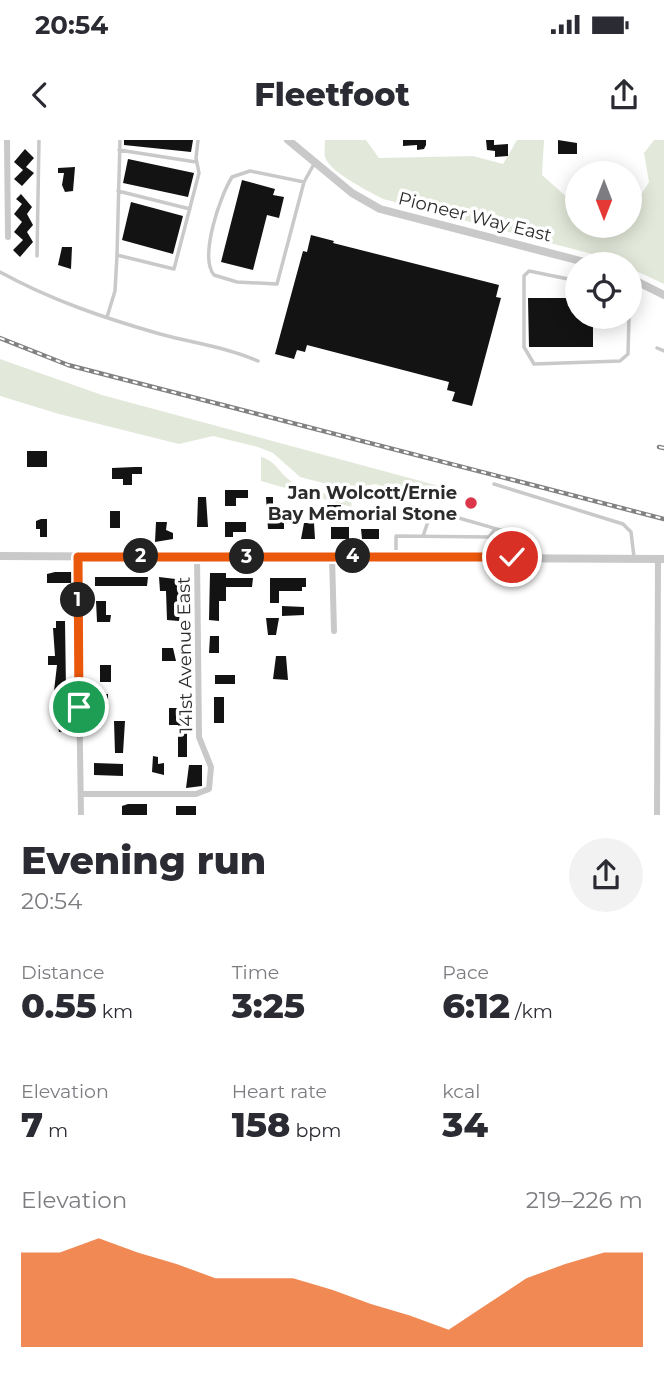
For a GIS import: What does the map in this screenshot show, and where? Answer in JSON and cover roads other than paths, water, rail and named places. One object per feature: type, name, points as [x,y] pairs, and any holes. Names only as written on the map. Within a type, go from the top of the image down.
[{"type":"street","points":[[8,140],[8,237]]},
{"type":"street","name":"Pioneer Way East","points":[[288,140],[352,193],[402,217],[565,257]]},
{"type":"street","points":[[642,284],[664,295]]},
{"type":"street","points":[[0,556],[661,559],[657,815]]},
{"type":"street","points":[[332,556],[334,631]]},
{"type":"street","points":[[78,557],[80,815]]},
{"type":"street","name":"141st Avenue East","points":[[81,794],[196,794],[210,786],[211,767],[199,737],[197,557]]},
{"type":"lane","points":[[37,256],[39,140]]},
{"type":"lane","points":[[107,317],[115,291],[120,140]]},
{"type":"lane","points":[[117,255],[174,269],[199,173],[196,162],[198,140]]},
{"type":"lane","points":[[119,150],[196,162]]},
{"type":"lane","points":[[304,182],[250,171],[232,177],[220,206],[207,254],[207,264],[214,275],[237,282],[277,284],[304,182],[315,162]]},
{"type":"lane","points":[[118,191],[190,209]]},
{"type":"lane","points":[[565,278],[533,270],[524,276],[524,347],[534,364],[620,361],[628,354],[629,329]]},
{"type":"lane","points":[[0,272],[59,301],[159,333],[214,345],[258,361]]},
{"type":"lane","points":[[657,348],[664,351]]},
{"type":"lane","points":[[494,484],[623,524],[631,532],[634,559]]},
{"type":"lane","points":[[423,536],[430,516],[435,512],[495,528],[516,537],[517,557]]},
{"type":"lane","points":[[396,556],[396,536],[489,537],[495,528]]},
{"type":"railway","points":[[0,338],[68,365],[664,519]]},
{"type":"railway","points":[[659,447],[664,448]]},
{"type":"place","name":"Jan Wolcott/Ernie Bay Memorial Stone","points":[[471,503]]}]
